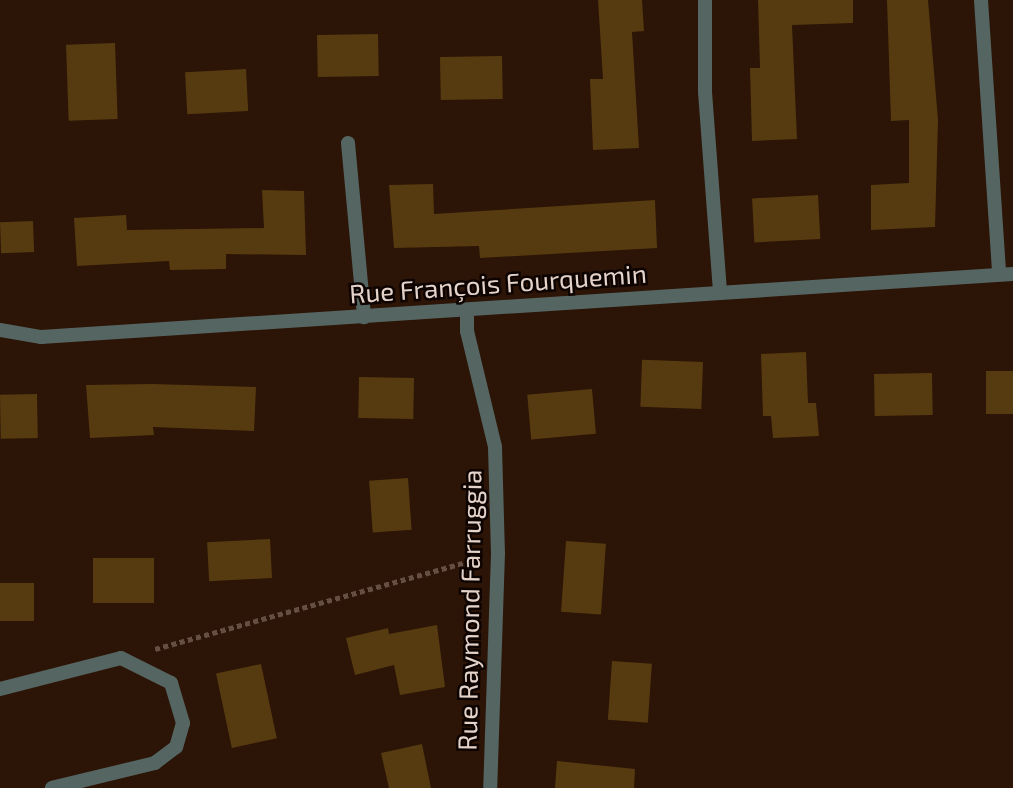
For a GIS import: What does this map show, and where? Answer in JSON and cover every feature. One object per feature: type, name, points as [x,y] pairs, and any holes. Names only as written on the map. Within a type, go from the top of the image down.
[{"type":"street","points":[[705,0],[705,92],[720,292]]},
{"type":"street","name":"Rue François Fourquemin","points":[[0,330],[41,337],[1006,274],[981,0]]},
{"type":"street","points":[[348,143],[364,317]]},
{"type":"street","name":"Rue Raymond Farruggia","points":[[467,311],[467,331],[495,447],[498,553],[491,788]]},
{"type":"street","points":[[0,689],[121,658],[171,683],[183,723],[176,747],[155,763],[52,788]]},
{"type":"path","points":[[121,658],[498,553]]},
{"type":"building","points":[[598,0],[642,0],[644,31],[632,32],[639,148],[593,150],[590,79],[603,79]]},
{"type":"building","points":[[758,0],[853,0],[853,23],[792,25],[797,139],[752,141],[750,68],[760,68]]},
{"type":"building","points":[[887,0],[928,0],[938,120],[935,227],[871,230],[871,185],[909,183],[909,120],[891,121]]},
{"type":"building","points":[[378,34],[379,76],[318,77],[317,35]]},
{"type":"building","points":[[115,43],[118,119],[69,121],[66,45]]},
{"type":"building","points":[[502,56],[503,99],[441,100],[440,57]]},
{"type":"building","points":[[246,69],[248,111],[187,114],[185,72]]},
{"type":"building","points":[[433,184],[434,214],[655,200],[657,248],[480,258],[479,246],[394,248],[389,185]]},
{"type":"building","points":[[262,190],[304,191],[306,255],[226,254],[226,269],[170,270],[169,261],[77,266],[74,218],[126,215],[127,230],[264,228]]},
{"type":"building","points":[[818,195],[820,239],[754,242],[752,198]]},
{"type":"building","points":[[33,221],[34,252],[1,253],[0,222]]},
{"type":"building","points":[[806,352],[808,403],[816,403],[819,436],[773,438],[771,416],[763,416],[761,354]]},
{"type":"building","points":[[642,360],[703,362],[701,409],[640,407]]},
{"type":"building","points":[[986,371],[1013,371],[1013,414],[986,414]]},
{"type":"building","points":[[932,373],[933,415],[875,416],[874,374]]},
{"type":"building","points":[[359,377],[414,378],[413,419],[358,418]]},
{"type":"building","points":[[86,385],[256,387],[254,431],[153,427],[154,435],[90,438]]},
{"type":"building","points":[[592,389],[596,434],[531,439],[527,395]]},
{"type":"building","points":[[37,394],[38,438],[1,439],[0,395]]},
{"type":"building","points":[[408,478],[412,530],[373,533],[369,481]]},
{"type":"building","points":[[270,539],[272,578],[209,581],[207,542]]},
{"type":"building","points":[[566,541],[606,544],[601,615],[561,612]]},
{"type":"building","points":[[93,558],[154,558],[154,603],[93,603]]},
{"type":"building","points":[[0,583],[34,583],[34,621],[0,621]]},
{"type":"building","points":[[437,625],[445,687],[400,695],[394,665],[355,675],[346,638],[388,628],[389,634]]},
{"type":"building","points":[[612,661],[652,664],[648,723],[608,720]]},
{"type":"building","points":[[261,664],[277,738],[232,748],[216,674]]},
{"type":"building","points":[[422,744],[431,788],[389,788],[381,753]]},
{"type":"building","points":[[557,761],[635,769],[634,788],[555,788]]}]
